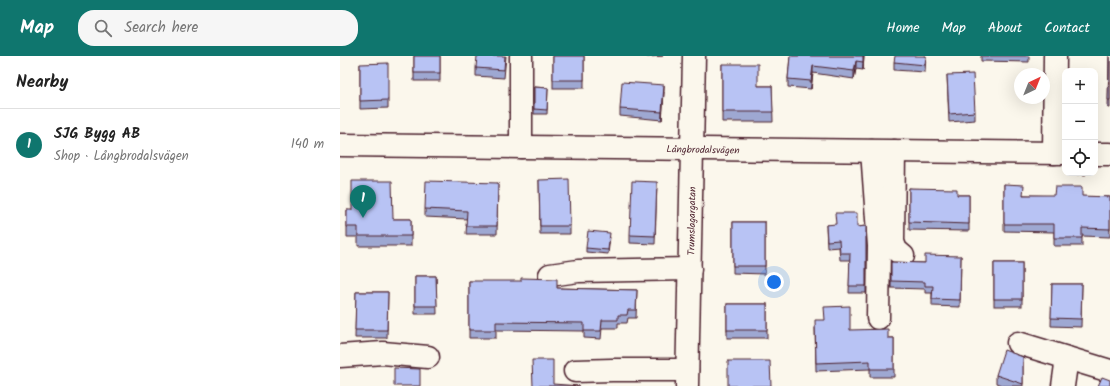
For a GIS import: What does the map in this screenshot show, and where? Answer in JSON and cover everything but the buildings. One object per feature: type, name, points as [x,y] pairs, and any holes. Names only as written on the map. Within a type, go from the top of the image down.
[{"type":"street","points":[[521,56],[521,147]]},
{"type":"street","name":"Trumslagargatan","points":[[687,378],[694,56]]},
{"type":"street","points":[[1055,56],[1061,160]]},
{"type":"street","name":"Långbrodalsvägen","points":[[340,145],[894,151],[1061,160]]},
{"type":"street","points":[[872,151],[879,246],[878,318]]},
{"type":"street","points":[[894,151],[893,242],[896,250],[903,256]]},
{"type":"street","points":[[1098,162],[1110,154]]},
{"type":"street","points":[[550,275],[578,271],[690,269]]},
{"type":"street","points":[[1018,344],[1110,371]]},
{"type":"street","points":[[340,356],[383,353],[428,356]]},
{"type":"street","points":[[1063,386],[1067,358]]},
{"type":"street","points":[[576,371],[612,370],[687,378]]},
{"type":"place","name":"SJG Bygg AB","points":[[363,218]]}]
